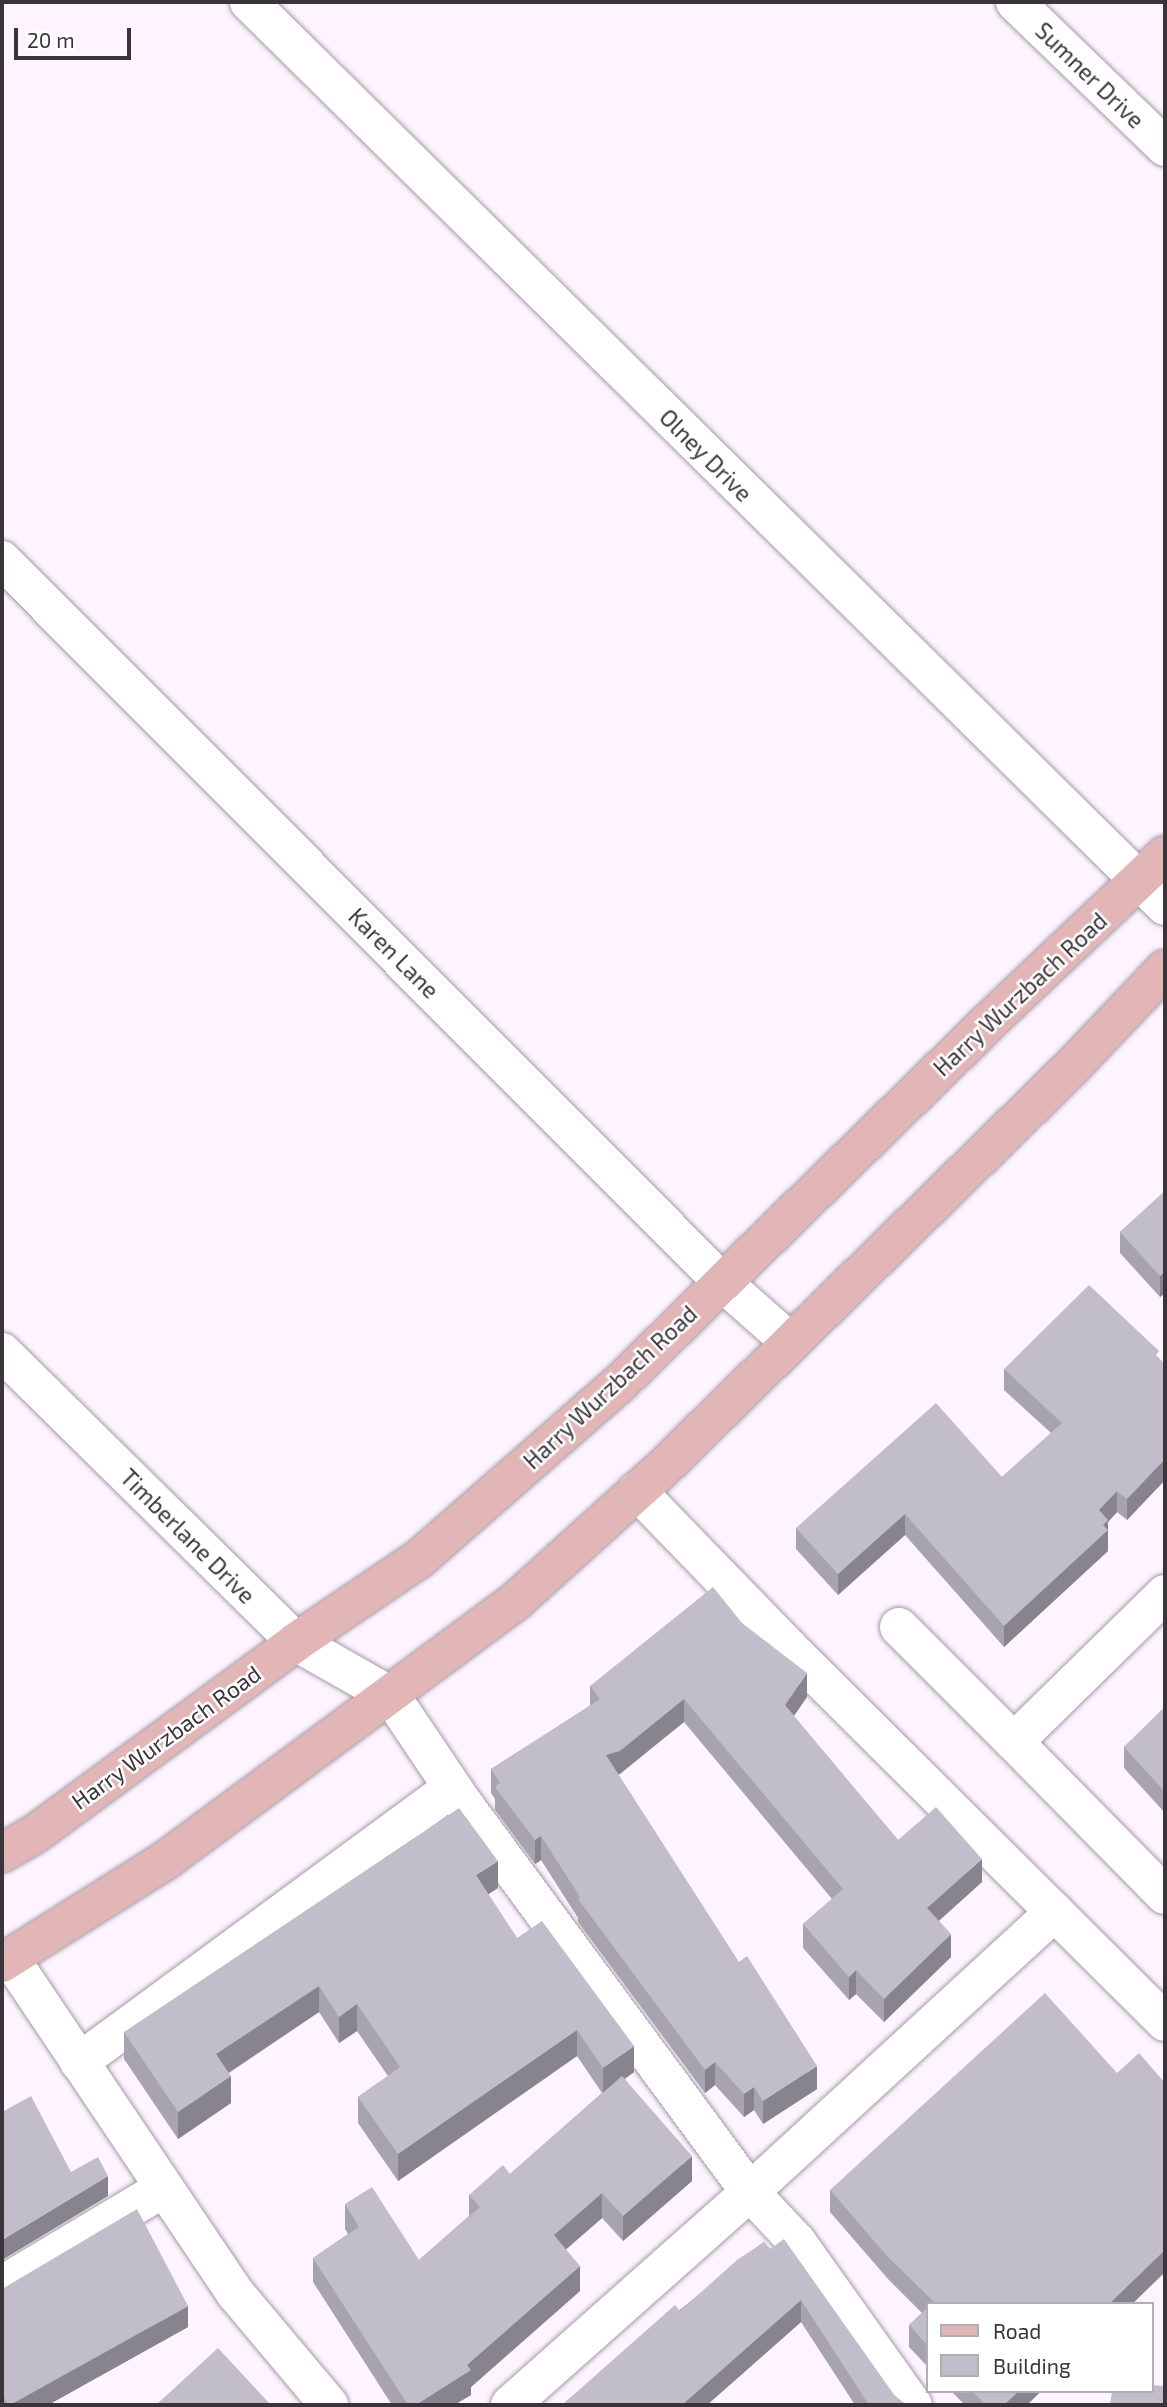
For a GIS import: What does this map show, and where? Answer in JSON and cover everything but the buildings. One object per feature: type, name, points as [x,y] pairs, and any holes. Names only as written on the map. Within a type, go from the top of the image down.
[{"type":"main road","name":"Harry Wurzbach Road","points":[[2,1853],[35,1834],[296,1642],[419,1559],[621,1382],[995,1016],[1152,895],[1165,855]]},
{"type":"main road","points":[[6,1960],[166,1860],[391,1696],[517,1600],[638,1491],[1072,1067],[1165,969]]},
{"type":"street","name":"Olney Drive","points":[[249,2],[1152,895]]},
{"type":"street","name":"Sumner Drive","points":[[1015,2],[1165,148]]},
{"type":"street","name":"Karen Lane","points":[[2,560],[722,1282],[790,1342]]},
{"type":"street","name":"Timberlane Drive","points":[[2,1352],[296,1642],[391,1696]]},
{"type":"street","points":[[638,1491],[787,1646],[1165,2022]]},
{"type":"street","points":[[1014,1742],[1165,1594]]},
{"type":"street","points":[[899,1627],[1165,1895]]},
{"type":"street","points":[[391,1696],[457,1796],[750,2192],[797,2242],[913,2405]]},
{"type":"street","points":[[79,2062],[457,1796]]},
{"type":"street","points":[[510,2405],[750,2192],[1055,1912]]},
{"type":"street","points":[[6,1960],[79,2062],[236,2294],[329,2405]]},
{"type":"street","points":[[2,2286],[164,2188]]}]
